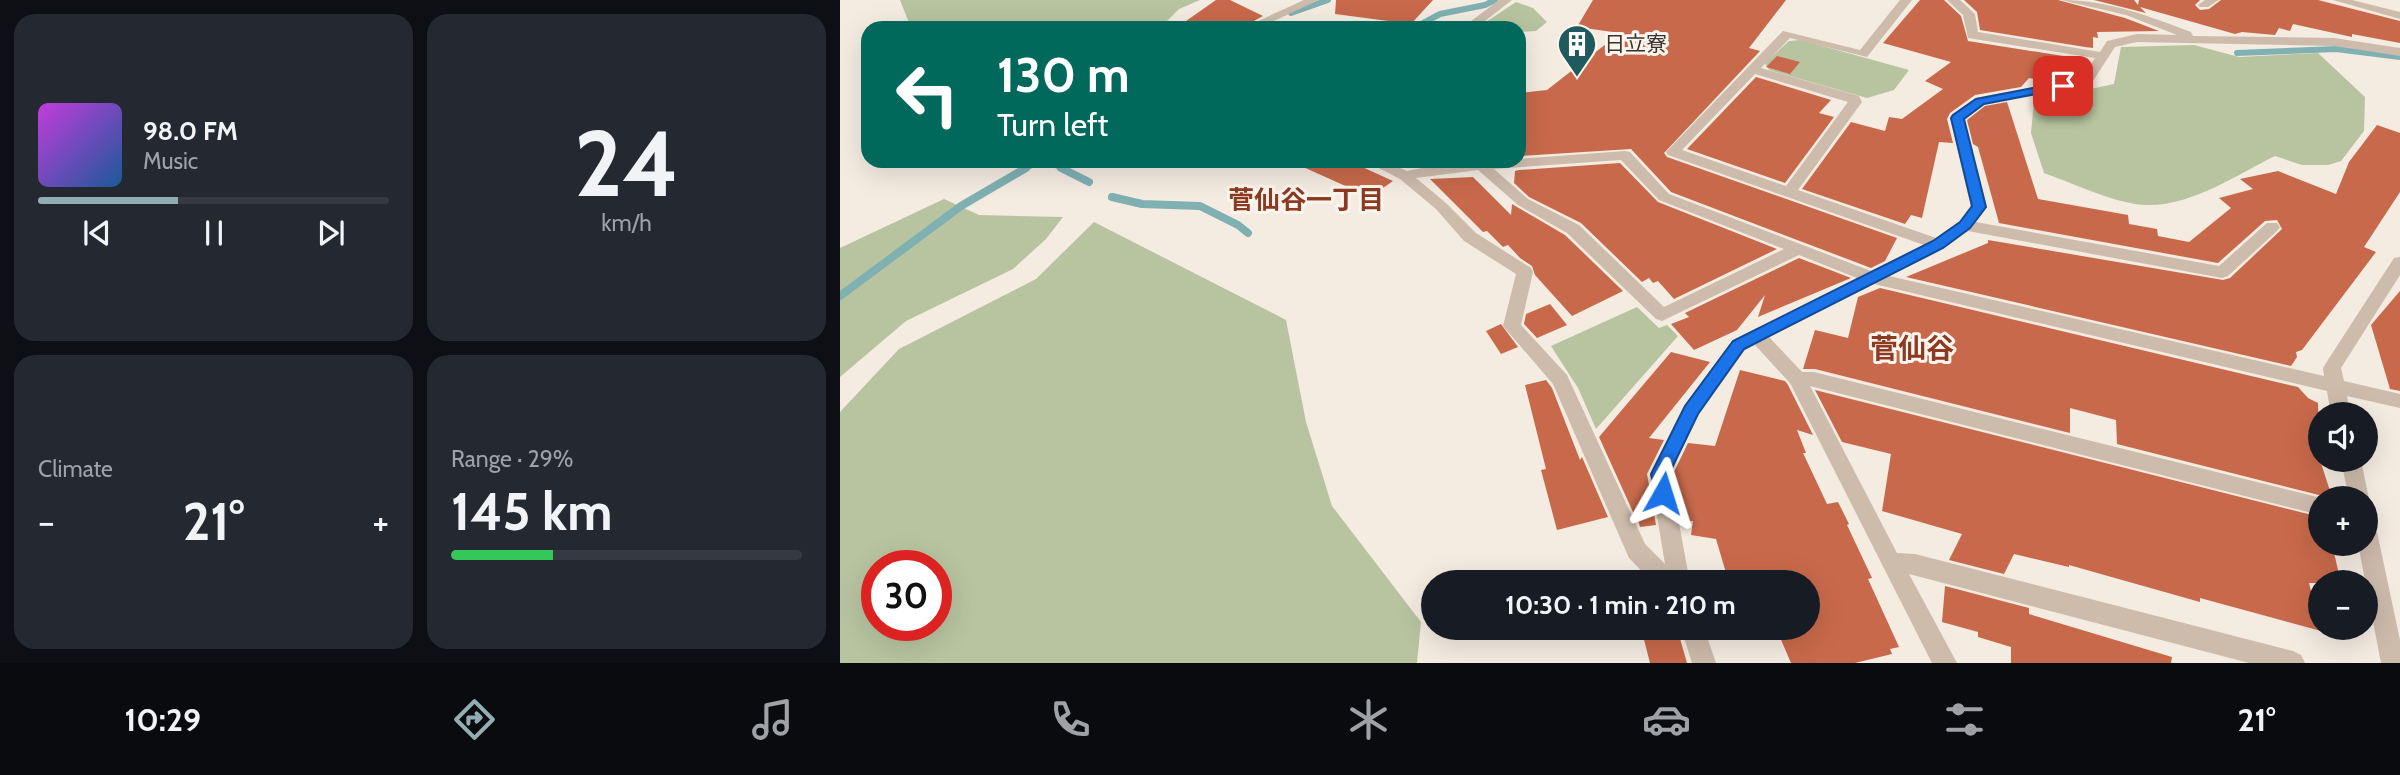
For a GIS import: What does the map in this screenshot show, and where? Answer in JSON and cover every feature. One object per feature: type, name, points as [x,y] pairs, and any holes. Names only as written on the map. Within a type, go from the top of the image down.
[{"type":"street","points":[[1265,21],[1313,0]]},
{"type":"street","points":[[1478,21],[1506,0]]},
{"type":"street","points":[[1906,0],[1863,54],[1787,34],[1673,152],[1938,244]]},
{"type":"street","points":[[1953,0],[1969,14],[1972,35],[2103,56]]},
{"type":"street","points":[[2067,0],[2129,12],[2186,33],[2188,38]]},
{"type":"street","points":[[2339,0],[2400,16]]},
{"type":"street","points":[[1677,570],[1660,474],[1691,411],[1738,345],[1874,278],[1938,244],[1965,225],[1979,207],[1958,118],[1980,102],[2086,81],[2111,44],[2137,38],[2334,42],[2400,52]]},
{"type":"street","points":[[1751,69],[1854,99],[1855,102],[1789,192]]},
{"type":"street","points":[[1526,163],[1625,155],[1664,197],[1874,278],[2400,401]]},
{"type":"street","points":[[1387,168],[1405,176],[1441,206],[1470,237],[1525,272],[1511,326],[1560,380],[1637,551],[1655,570]]},
{"type":"street","points":[[1405,176],[1452,168]]},
{"type":"street","points":[[1484,168],[1523,202],[1573,229],[1662,315],[1783,258],[1799,247]]},
{"type":"street","points":[[1965,225],[2222,272],[2272,228]]},
{"type":"street","points":[[2338,402],[2332,368],[2400,262]]},
{"type":"street","points":[[1755,335],[1797,379],[1945,663]]},
{"type":"street","points":[[1797,379],[1814,379],[2308,503]]},
{"type":"street","points":[[2371,556],[2393,663]]},
{"type":"street","points":[[1891,563],[1915,564],[2293,663]]},
{"type":"street","points":[[1696,640],[1704,663]]},
{"type":"green space","points":[[900,0],[1200,0],[1179,9],[1167,21],[908,21]]},
{"type":"green space","points":[[1516,2],[1533,8],[1547,22],[1536,31],[1526,32],[1526,21],[1488,21]]},
{"type":"green space","points":[[1801,40],[1909,70],[1894,90],[1867,98],[1769,70],[1765,63],[1789,41]]},
{"type":"green space","points":[[2194,45],[2239,57],[2318,53],[2365,97],[2364,131],[2341,161],[2328,165],[2302,165],[2275,156],[2206,192],[2168,203],[2130,203],[2097,194],[2044,173],[2031,133],[2034,101],[2114,84],[2121,47]]},
{"type":"green space","points":[[944,199],[979,215],[1063,217],[1046,239],[1013,269],[906,321],[840,377],[840,248]]},
{"type":"green space","points":[[1094,222],[1286,320],[1306,422],[1332,506],[1421,622],[1417,663],[840,663],[840,412],[899,349],[1036,279]]},
{"type":"green space","points":[[1637,307],[1659,328],[1667,325],[1678,336],[1596,429],[1578,388],[1551,346]]},
{"type":"building","points":[[1216,0],[1230,0],[1263,16],[1254,21],[1186,21]]},
{"type":"building","points":[[1336,0],[1433,0],[1414,21],[1388,21],[1335,14]]},
{"type":"building","points":[[1593,0],[1786,0],[1749,48],[1760,51],[1664,153],[1667,157],[1897,238],[1885,261],[1871,268],[1671,192],[1631,149],[1526,156],[1526,92],[1547,90],[1620,33],[1577,27]]},
{"type":"building","points":[[1920,0],[1944,0],[1961,16],[1968,41],[2082,59],[2080,69],[2057,64],[2047,82],[2029,78],[2021,87],[1975,95],[1950,113],[1947,119],[1953,143],[1939,142],[1922,218],[1911,215],[1905,224],[1802,189],[1851,122],[1885,131],[1889,117],[1902,119],[1943,89],[1925,81],[1951,62],[1883,43]]},
{"type":"building","points":[[1964,0],[2058,0],[2125,18],[2159,31],[2097,32],[2098,38],[2093,37],[2093,48],[2085,47],[1980,30],[1977,12]]},
{"type":"building","points":[[2094,0],[2134,0],[2138,5],[2139,0],[2200,0],[2195,5],[2200,10],[2209,9],[2221,0],[2318,0],[2400,21],[2400,43],[2352,34],[2352,37],[2293,24],[2290,31],[2279,28],[2275,35],[2242,32],[2235,34],[2140,7],[2146,13]]},
{"type":"building","points":[[1777,56],[1800,62],[1790,74],[1766,67]]},
{"type":"building","points":[[1756,77],[1831,100],[1819,113],[1834,117],[1785,183],[1687,149]]},
{"type":"building","points":[[2007,102],[2038,199],[2128,215],[2129,224],[2157,229],[2158,236],[2189,242],[2231,208],[2219,198],[2253,189],[2240,179],[2278,171],[2336,194],[2349,162],[2377,125],[2400,133],[2400,192],[2364,247],[2376,252],[2302,350],[2296,352],[2297,357],[2291,366],[1906,277],[1988,243],[1988,240],[2223,280],[2230,278],[2282,229],[2277,220],[2265,221],[2218,263],[1999,223],[1978,147],[1973,144],[1967,120],[1985,106]]},
{"type":"building","points":[[1620,163],[1658,202],[1777,249],[1674,299],[1658,281],[1653,283],[1649,278],[1642,282],[1581,223],[1529,197],[1514,183],[1515,171],[1519,170]]},
{"type":"building","points":[[1305,168],[1364,168],[1393,181],[1370,197]]},
{"type":"building","points":[[1473,177],[1511,215],[1512,204],[1565,235],[1623,291],[1572,316],[1535,275],[1532,266],[1508,245],[1503,247],[1487,231],[1483,232],[1430,179]]},
{"type":"building","points":[[1799,258],[1851,278],[1758,317],[1765,295],[1737,330],[1694,350],[1671,324],[1689,317],[1685,313]]},
{"type":"building","points":[[1880,288],[2298,387],[2316,402],[2308,402],[2308,472],[2324,472],[2328,486],[2308,486],[2308,492],[2117,444],[2116,420],[2070,408],[2070,433],[1815,369],[1803,369],[1815,330],[1848,338],[1858,297]]},
{"type":"building","points":[[2400,291],[2400,391],[2390,389],[2371,325]]},
{"type":"building","points":[[1550,304],[1567,325],[1537,338],[1524,324],[1526,314]]},
{"type":"building","points":[[1501,324],[1518,347],[1501,354],[1486,331]]},
{"type":"building","points":[[1671,352],[1710,362],[1649,438],[1664,440],[1647,474],[1656,525],[1640,527],[1636,511],[1633,512],[1599,437]]},
{"type":"building","points":[[1740,370],[1785,381],[1813,435],[1797,430],[1806,453],[1803,453],[1827,504],[1838,502],[1849,524],[1847,525],[1872,578],[1868,579],[1899,647],[1890,649],[1892,654],[1855,663],[1791,663],[1781,640],[1820,640],[1820,570],[1725,570],[1716,539],[1691,535],[1693,521],[1681,522],[1673,474],[1688,443],[1715,446]]},
{"type":"building","points":[[1546,380],[1552,388],[1580,460],[1582,457],[1608,517],[1557,530],[1541,470],[1546,469],[1525,385]]},
{"type":"building","points":[[1815,390],[2308,514],[2308,556],[2335,556],[2338,570],[2308,570],[2308,627],[2200,598],[2200,602],[2069,565],[2014,554],[2004,574],[1949,560],[1962,534],[1882,511],[1891,454],[1842,442]]},
{"type":"building","points":[[1945,586],[2029,608],[2029,614],[2172,657],[2171,663],[2011,663],[2011,647],[1978,637],[1978,632],[1942,622]]},
{"type":"building","points":[[1644,640],[1680,640],[1687,663],[1650,663]]},
{"type":"waterway","points":[[1291,13],[1328,0]]},
{"type":"waterway","points":[[1427,21],[1440,14],[1485,5],[1495,0]]},
{"type":"waterway","points":[[2237,53],[2336,49],[2400,57]]},
{"type":"waterway","points":[[840,296],[961,206],[1026,168]]},
{"type":"waterway","points":[[1061,168],[1089,182]]},
{"type":"waterway","points":[[1112,197],[1142,204],[1200,206],[1248,233]]},
{"type":"place","name":"日立寮","points":[[1577,78]]},
{"type":"district","name":"菅仙谷一丁目","points":[[1306,200]]},
{"type":"district","name":"菅仙谷","points":[[1912,348]]},
{"type":"route","points":[[1663,493],[1660,474],[1691,411],[1738,345],[1874,278],[1938,244],[1965,225],[1979,207],[1958,118],[1980,102],[2063,86]]}]
